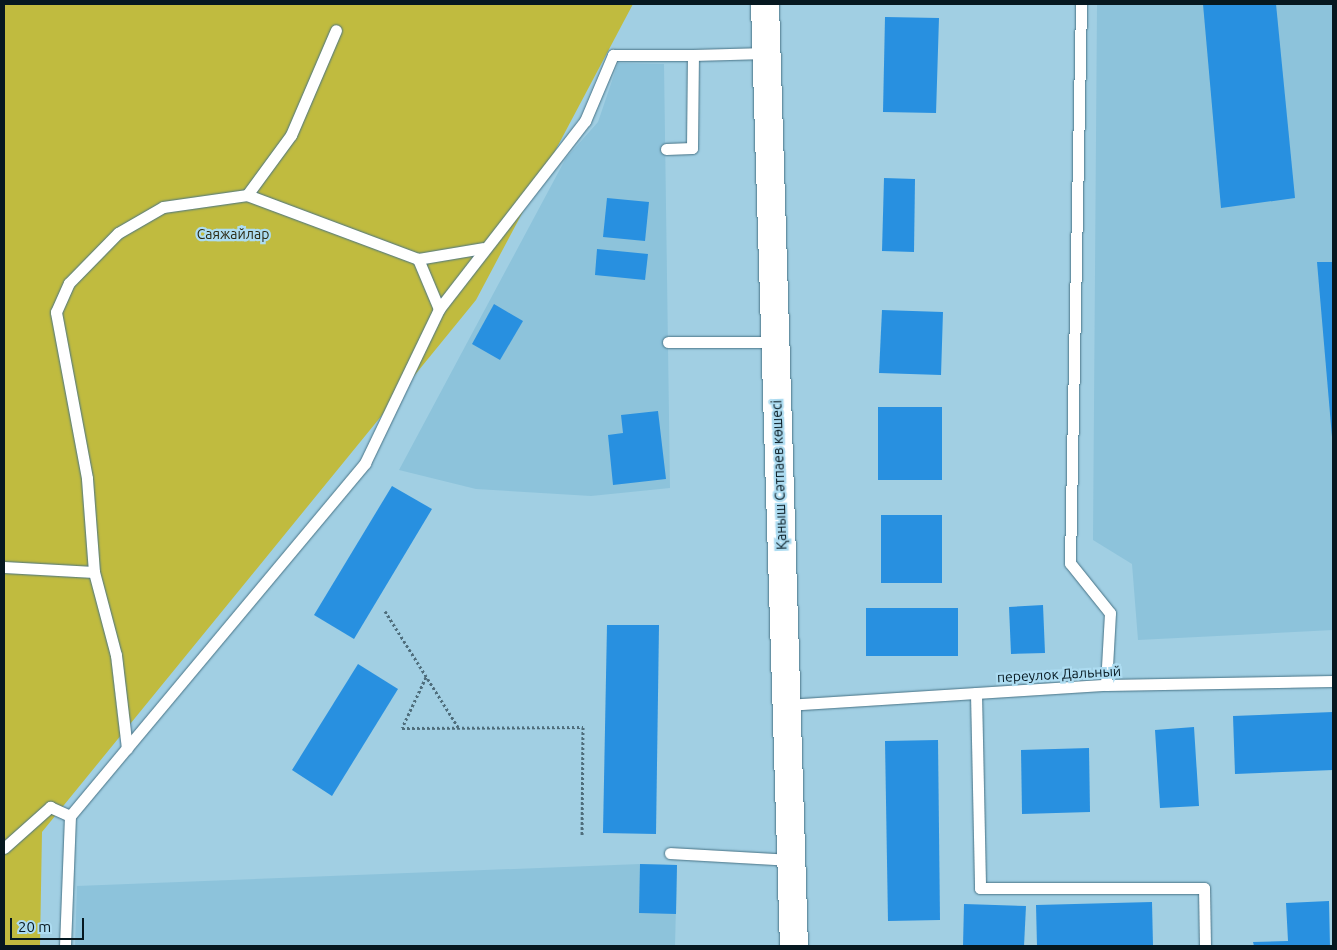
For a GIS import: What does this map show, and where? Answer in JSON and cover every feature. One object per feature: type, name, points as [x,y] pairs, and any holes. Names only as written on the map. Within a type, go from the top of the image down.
[{"type":"street","name":"Қаныш Сәтпаев көшесі","points":[[765,4],[794,946]]},
{"type":"lane","points":[[1081,4],[1070,563],[1110,613],[1106,685]]},
{"type":"lane","points":[[247,195],[291,135],[336,30]]},
{"type":"lane","points":[[65,946],[70,816],[365,462],[439,309],[483,248],[585,121],[613,55],[766,54]]},
{"type":"lane","points":[[666,149],[692,148],[693,55]]},
{"type":"lane","points":[[127,748],[116,655],[94,572],[87,478],[56,312],[70,283],[118,233],[163,207],[247,195],[418,258],[483,248]]},
{"type":"lane","points":[[418,258],[439,309]]},
{"type":"lane","points":[[668,342],[775,342]]},
{"type":"lane","points":[[4,567],[94,572]]},
{"type":"lane","name":"переулок Дальный","points":[[786,705],[1106,685],[1333,681]]},
{"type":"lane","points":[[976,693],[980,888],[1204,888],[1204,946]]},
{"type":"lane","points":[[4,848],[50,807],[70,816]]},
{"type":"lane","points":[[670,853],[791,860]]},
{"type":"path","points":[[385,611],[459,728]]},
{"type":"path","points":[[426,677],[402,728],[583,726],[582,836]]},
{"type":"shaded area","points":[[1097,4],[1333,4],[1333,630],[1138,640],[1132,564],[1093,540]]},
{"type":"shaded area","points":[[618,63],[664,64],[670,488],[591,496],[476,489],[399,470],[566,158],[598,122]]},
{"type":"shaded area","points":[[640,864],[677,865],[675,946],[75,946],[77,886]]},
{"type":"green space","name":"Саяжайлар","points":[[4,4],[633,4],[476,300],[42,832],[40,946],[4,946]]},
{"type":"building","points":[[1203,4],[1276,4],[1295,198],[1221,208]]},
{"type":"building","points":[[885,17],[939,18],[936,113],[883,112]]},
{"type":"building","points":[[884,178],[915,179],[914,252],[882,251]]},
{"type":"building","points":[[607,198],[649,202],[645,241],[603,237]]},
{"type":"building","points":[[597,249],[648,254],[645,280],[595,275]]},
{"type":"building","points":[[1317,262],[1333,262],[1333,437],[1332,437]]},
{"type":"building","points":[[494,304],[523,321],[500,360],[472,344]]},
{"type":"building","points":[[882,310],[943,312],[941,375],[879,373]]},
{"type":"building","points":[[878,407],[942,407],[942,480],[878,480]]},
{"type":"building","points":[[658,411],[666,479],[613,485],[608,435],[623,433],[621,415]]},
{"type":"building","points":[[392,486],[432,509],[354,639],[314,615]]},
{"type":"building","points":[[881,515],[942,515],[942,583],[881,583]]},
{"type":"building","points":[[1043,605],[1045,653],[1011,654],[1009,607]]},
{"type":"building","points":[[866,608],[958,608],[958,656],[866,656]]},
{"type":"building","points":[[607,625],[659,625],[656,834],[603,833]]},
{"type":"building","points":[[358,664],[398,689],[332,796],[292,770]]},
{"type":"building","points":[[1333,712],[1333,770],[1235,774],[1233,716]]},
{"type":"building","points":[[1194,727],[1199,806],[1160,808],[1155,730]]},
{"type":"building","points":[[938,740],[940,920],[888,921],[885,741]]},
{"type":"building","points":[[1089,748],[1090,812],[1022,814],[1021,750]]},
{"type":"building","points":[[640,864],[677,865],[676,914],[639,913]]},
{"type":"building","points":[[1329,901],[1330,946],[1254,946],[1253,942],[1288,941],[1286,903]]},
{"type":"building","points":[[1152,902],[1153,946],[1037,946],[1036,905]]},
{"type":"building","points":[[964,904],[1026,906],[1024,946],[963,946]]}]
